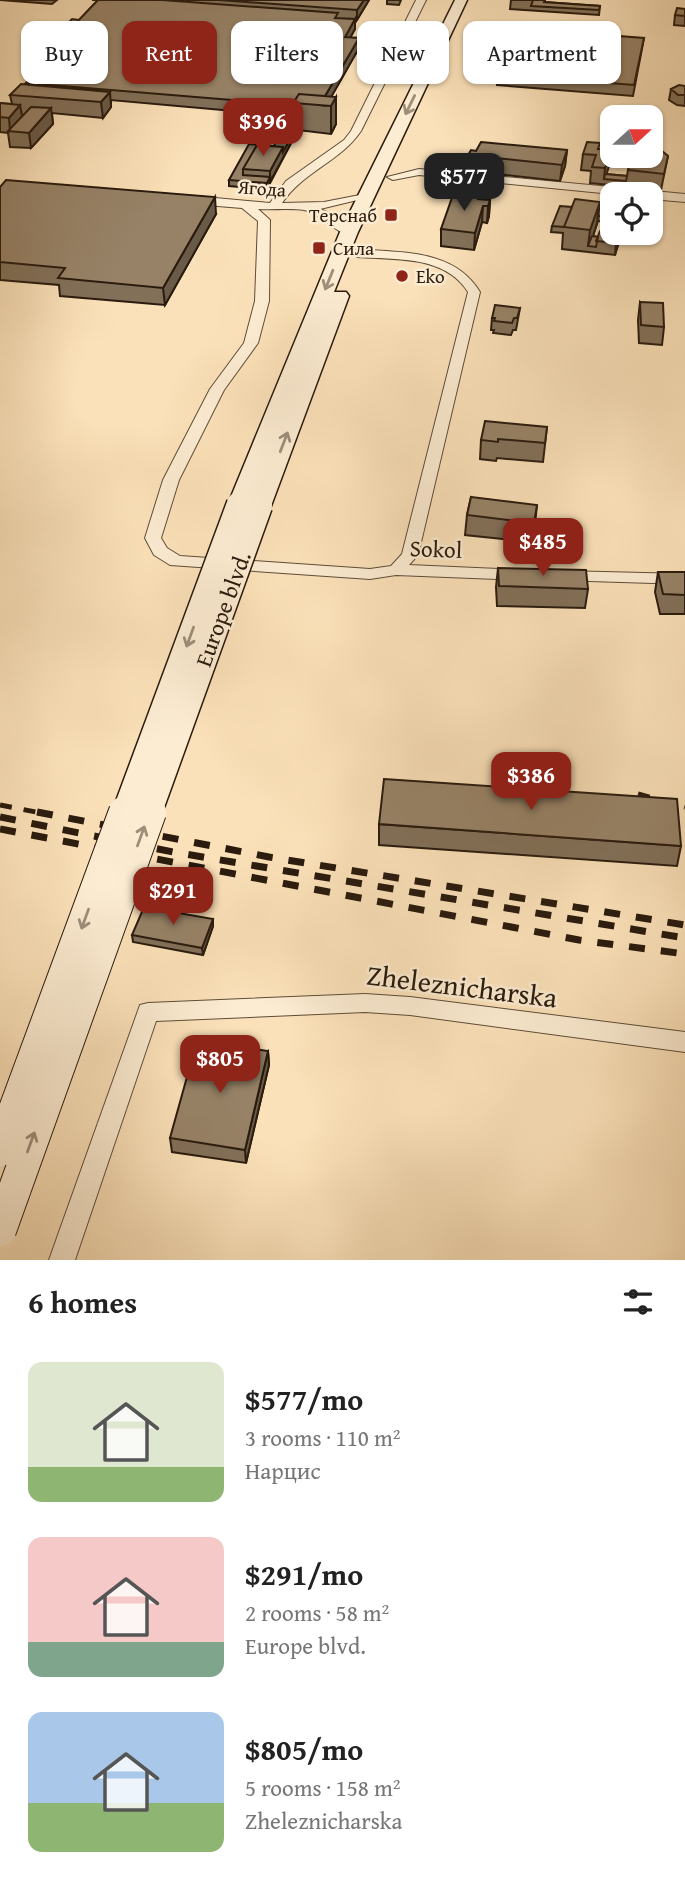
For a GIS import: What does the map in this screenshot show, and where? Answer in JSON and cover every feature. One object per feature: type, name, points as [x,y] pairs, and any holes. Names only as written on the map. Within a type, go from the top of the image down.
[{"type":"main road","name":"Europe blvd.","points":[[0,1150],[249,505],[374,197],[461,0]]},
{"type":"main road","name":"Europe blvd.","points":[[374,197],[396,170],[476,0]]},
{"type":"main road","name":"Europe blvd.","points":[[0,1230],[249,505]]},
{"type":"street","points":[[274,206],[290,183],[348,142],[356,131],[421,0]]},
{"type":"street","points":[[396,170],[600,190]]},
{"type":"street","points":[[663,196],[685,198]]},
{"type":"street","points":[[311,209],[374,197]]},
{"type":"street","name":"Ягода","points":[[177,199],[311,209]]},
{"type":"street","points":[[245,204],[264,220],[296,208]]},
{"type":"street","points":[[311,209],[334,220],[356,243],[436,262],[455,270],[470,281],[474,292],[410,555],[396,570]]},
{"type":"street","name":"Sokol","points":[[264,220],[262,301],[251,343],[217,390],[171,480],[153,538],[160,551],[176,561],[370,574],[396,570],[685,579]]},
{"type":"street","name":"Zheleznicharska","points":[[62,1260],[148,1012],[365,1003],[410,1006],[685,1042]]},
{"type":"building","points":[[98,0],[162,0],[338,13],[335,18],[355,19],[345,37],[357,38],[357,41],[343,65],[343,21],[231,21],[231,84],[332,84],[325,96],[299,94],[293,103],[38,84],[108,84],[108,21],[70,21],[79,20]]},
{"type":"building","points":[[219,0],[364,0],[357,10]]},
{"type":"building","points":[[533,0],[600,6],[599,10],[531,6]]},
{"type":"building","points":[[677,8],[685,9],[685,16],[675,15]]},
{"type":"building","points":[[621,36],[644,38],[634,85],[621,84]]},
{"type":"building","points":[[21,84],[110,92],[101,102],[10,95]]},
{"type":"building","points":[[679,85],[685,86],[685,95],[678,95],[671,89]]},
{"type":"building","points":[[299,94],[336,97],[331,106],[293,103]]},
{"type":"building","points":[[0,103],[20,105],[9,118],[0,117]]},
{"type":"building","points":[[31,107],[51,108],[29,133],[8,131]]},
{"type":"building","points":[[288,119],[293,119],[293,125],[298,125],[283,152],[283,147],[257,145],[243,169],[243,175],[270,177],[267,183],[229,180],[249,144],[274,146]]},
{"type":"building","points":[[481,142],[567,150],[562,165],[468,155],[471,150],[476,151]]},
{"type":"building","points":[[587,142],[600,143],[600,168],[592,167],[596,155],[583,154]]},
{"type":"building","points":[[257,145],[283,147],[270,171],[243,169]]},
{"type":"building","points":[[663,152],[668,156],[664,174],[628,170],[663,168]]},
{"type":"building","points":[[605,174],[627,176],[626,181],[604,179]]},
{"type":"building","points":[[6,180],[215,197],[163,288],[58,278],[65,268],[0,262],[0,187]]},
{"type":"building","points":[[454,192],[480,194],[478,199],[490,200],[488,206],[483,206],[475,233],[441,229]]},
{"type":"building","points":[[575,199],[600,202],[590,230],[564,227]]},
{"type":"building","points":[[560,206],[572,207],[564,227],[552,226]]},
{"type":"building","points":[[592,236],[598,237],[596,247],[588,246]]},
{"type":"building","points":[[640,302],[663,303],[664,327],[641,325]]},
{"type":"building","points":[[495,305],[520,308],[517,318],[514,318],[512,323],[494,321],[495,318],[492,318]]},
{"type":"building","points":[[485,421],[547,427],[545,443],[481,440]]},
{"type":"building","points":[[471,497],[537,505],[534,523],[467,515]]},
{"type":"building","points":[[498,568],[586,570],[588,589],[499,586]]},
{"type":"building","points":[[658,572],[685,572],[685,595],[663,594]]},
{"type":"building","points":[[384,779],[677,799],[681,846],[379,824]]},
{"type":"building","points":[[144,907],[213,919],[202,948],[132,935]]},
{"type":"building","points":[[197,1041],[268,1051],[245,1150],[170,1138]]},
{"type":"railway","points":[[638,794],[685,807]]},
{"type":"railway","points":[[0,805],[46,814]]},
{"type":"railway","points":[[37,812],[269,857],[685,925]]},
{"type":"railway","points":[[0,817],[173,852],[685,938]]},
{"type":"railway","points":[[0,829],[579,940],[685,954]]},
{"type":"place","name":"Терснаб","points":[[391,215]]},
{"type":"place","name":"Сила","points":[[319,248]]},
{"type":"place","name":"Eko","points":[[402,276]]}]
